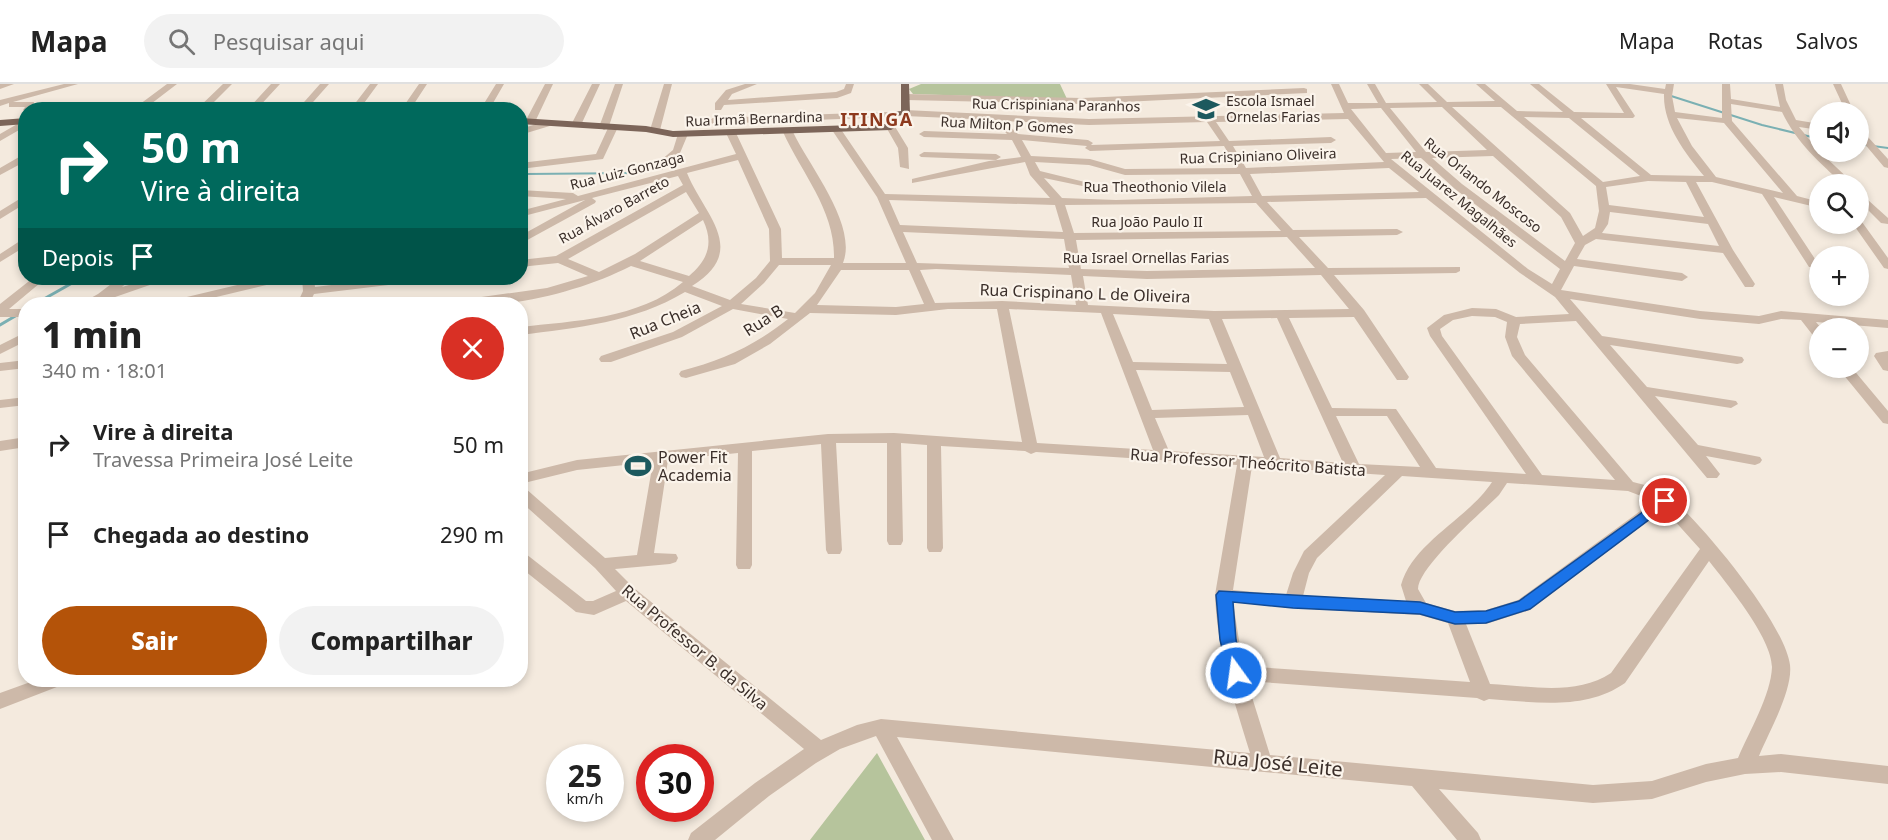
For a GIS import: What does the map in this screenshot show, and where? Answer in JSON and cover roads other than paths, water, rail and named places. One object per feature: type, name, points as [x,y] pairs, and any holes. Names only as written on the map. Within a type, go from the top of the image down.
[{"type":"main road","points":[[891,127],[889,115],[905,113],[905,84]]},
{"type":"main road","name":"Rua Irmã Bernardina","points":[[528,121],[655,130],[668,134],[891,127]]},
{"type":"main road","points":[[0,123],[18,122]]},
{"type":"street","points":[[0,86],[10,84]]},
{"type":"street","points":[[0,104],[74,84]]},
{"type":"street","points":[[147,102],[173,84]]},
{"type":"street","points":[[209,102],[228,84]]},
{"type":"street","points":[[259,102],[276,84]]},
{"type":"street","points":[[308,102],[325,84]]},
{"type":"street","points":[[360,102],[374,84]]},
{"type":"street","points":[[411,102],[423,84]]},
{"type":"street","points":[[489,102],[500,84]]},
{"type":"street","points":[[528,116],[549,84]]},
{"type":"street","points":[[576,125],[596,84]]},
{"type":"street","points":[[528,165],[600,157],[620,84]]},
{"type":"street","points":[[655,130],[668,84]]},
{"type":"street","points":[[708,133],[719,103],[736,88],[753,84]]},
{"type":"street","points":[[719,103],[837,95],[848,91],[850,84]]},
{"type":"street","points":[[1194,84],[1203,97]]},
{"type":"street","name":"Rua Juarez Magalhães","points":[[1335,84],[1350,116],[1387,161],[1557,293],[1693,449],[1712,474]]},
{"type":"street","name":"Rua Orlando Moscoso","points":[[1371,84],[1381,105],[1421,155],[1570,266]]},
{"type":"street","points":[[1423,84],[1494,153],[1566,215],[1580,242]]},
{"type":"street","points":[[1480,84],[1518,114],[1568,160],[1601,185],[1605,220],[1594,235],[1580,242],[1557,293],[1700,315],[1759,320],[1776,315],[1888,324]]},
{"type":"street","points":[[1534,84],[1648,178]]},
{"type":"street","points":[[1518,114],[1630,116],[1612,84]]},
{"type":"street","points":[[1612,84],[1668,88],[1672,114],[1679,134],[1712,179]]},
{"type":"street","points":[[1726,84],[1728,121],[1793,198]]},
{"type":"street","points":[[1779,84],[1785,110],[1806,143],[1820,160],[1837,174]]},
{"type":"street","points":[[1837,84],[1845,102]]},
{"type":"street","name":"Rua Crispiniana Paranhos","points":[[905,113],[1089,122],[1209,119],[1276,105],[1304,91]]},
{"type":"street","name":"Rua Crispiniana Paranhos","points":[[906,97],[1072,101],[1203,97],[1350,116]]},
{"type":"street","points":[[1163,98],[1170,119]]},
{"type":"street","points":[[974,99],[1015,136],[1022,159],[1059,202],[1070,237],[1083,310]]},
{"type":"street","points":[[1728,101],[1785,110]]},
{"type":"street","points":[[0,104],[18,104]]},
{"type":"street","points":[[1345,106],[1504,104]]},
{"type":"street","points":[[1672,114],[1728,121]]},
{"type":"street","points":[[712,121],[889,115]]},
{"type":"street","points":[[1209,119],[1245,171],[1260,201],[1325,271],[1359,313],[1402,377]]},
{"type":"street","points":[[528,130],[550,123]]},
{"type":"street","points":[[1794,123],[1809,125]]},
{"type":"street","points":[[0,138],[18,125]]},
{"type":"street","points":[[891,127],[903,148],[905,167]]},
{"type":"street","points":[[837,130],[882,197],[932,307]]},
{"type":"street","points":[[788,132],[834,223],[840,246],[837,264]]},
{"type":"street","points":[[731,133],[775,229],[776,261]]},
{"type":"street","points":[[528,330],[614,317],[689,285],[711,260],[714,236],[687,187],[682,172],[683,134]]},
{"type":"street","name":"Rua Milton P Gomes","points":[[924,134],[1015,136],[1089,146],[1227,145],[1331,140]]},
{"type":"street","points":[[1870,146],[1888,148]]},
{"type":"street","points":[[1870,146],[1888,165]]},
{"type":"street","name":"Rua Crispiniano Oliveira","points":[[1022,159],[1090,162],[1125,172],[1245,171],[1387,161],[1421,155],[1494,153]]},
{"type":"street","points":[[658,168],[684,155]]},
{"type":"street","points":[[924,155],[1022,159]]},
{"type":"street","name":"Rua Luiz Gonzaga","points":[[528,212],[741,156]]},
{"type":"street","points":[[916,181],[1022,159]]},
{"type":"street","points":[[0,172],[18,161]]},
{"type":"street","points":[[1034,173],[1092,185]]},
{"type":"street","points":[[1601,185],[1648,178],[1712,179],[1809,202]]},
{"type":"street","points":[[1689,178],[1727,250],[1749,284]]},
{"type":"street","name":"Rua Álvaro Barreto","points":[[528,263],[559,259],[687,187]]},
{"type":"street","points":[[1765,191],[1809,258]]},
{"type":"street","points":[[528,236],[607,192]]},
{"type":"street","points":[[528,193],[588,196]]},
{"type":"street","name":"Rua Theothonio Vilela","points":[[882,197],[1059,202],[1260,201],[1428,195]]},
{"type":"street","points":[[3,214],[18,204]]},
{"type":"street","points":[[1869,204],[1887,221]]},
{"type":"street","points":[[1604,208],[1712,220]]},
{"type":"street","points":[[3,214],[18,213]]},
{"type":"street","points":[[508,297],[555,290],[598,276],[630,262],[704,215]]},
{"type":"street","points":[[1869,217],[1887,221]]},
{"type":"street","name":"Rua João Paulo II","points":[[898,228],[1070,237],[1397,232]]},
{"type":"street","points":[[1865,234],[1888,266]]},
{"type":"street","points":[[1594,235],[1727,250]]},
{"type":"street","points":[[0,259],[18,246]]},
{"type":"street","points":[[559,259],[598,276]]},
{"type":"street","name":"Rua Israel Ornellas Farias","points":[[776,261],[1078,274],[1191,275],[1456,269]]},
{"type":"street","name":"Rua Cheia","points":[[606,359],[687,330],[734,306],[776,261]]},
{"type":"street","points":[[630,262],[689,285],[734,306],[798,317]]},
{"type":"street","name":"Rua B","points":[[686,374],[728,362],[810,309],[837,264]]},
{"type":"street","points":[[1570,266],[1682,277]]},
{"type":"street","points":[[0,311],[32,285]]},
{"type":"street","points":[[102,297],[117,285]]},
{"type":"street","points":[[102,297],[141,285]]},
{"type":"street","points":[[202,297],[251,285]]},
{"type":"street","points":[[306,297],[309,285]]},
{"type":"street","points":[[309,291],[357,285]]},
{"type":"street","points":[[1002,305],[1031,449]]},
{"type":"street","name":"Rua Crispinano L de Oliveira","points":[[810,309],[896,311],[932,307],[1002,305],[1214,315],[1359,313]]},
{"type":"street","points":[[1538,479],[1433,332],[1438,322],[1480,310],[1504,314],[1514,321],[1578,317]]},
{"type":"street","points":[[0,311],[18,313]]},
{"type":"street","points":[[1106,311],[1162,456]]},
{"type":"street","points":[[1281,314],[1354,469]]},
{"type":"street","points":[[1214,315],[1274,463]]},
{"type":"street","points":[[1805,317],[1809,322]]},
{"type":"street","points":[[1514,321],[1511,337],[1519,356],[1628,486]]},
{"type":"street","points":[[1598,339],[1737,360]]},
{"type":"street","points":[[0,350],[18,340]]},
{"type":"street","points":[[1888,355],[1881,356],[1888,368]]},
{"type":"street","points":[[0,367],[18,365]]},
{"type":"street","points":[[1129,366],[1235,368]]},
{"type":"street","points":[[1853,378],[1888,420]]},
{"type":"street","points":[[1641,390],[1731,404]]},
{"type":"street","points":[[0,404],[18,401]]},
{"type":"street","points":[[1147,414],[1251,411]]},
{"type":"street","points":[[1326,412],[1392,412],[1431,473]]},
{"type":"street","points":[[894,438],[895,541]]},
{"type":"street","name":"Rua Professor Theócrito Batista","points":[[528,477],[576,465],[828,440],[894,438],[1031,449],[1538,479],[1642,489],[1665,501],[1708,550],[1763,623],[1779,653],[1781,665],[1778,682],[1745,765]]},
{"type":"street","points":[[828,440],[834,550]]},
{"type":"street","points":[[933,441],[934,548]]},
{"type":"street","points":[[0,446],[18,443]]},
{"type":"street","points":[[744,565],[745,448]]},
{"type":"street","points":[[1693,449],[1755,460]]},
{"type":"street","points":[[645,560],[661,456]]},
{"type":"street","points":[[1245,462],[1224,595],[1228,640],[1262,761]]},
{"type":"street","points":[[1293,602],[1301,573],[1310,555],[1396,472]]},
{"type":"street","points":[[1420,608],[1409,588],[1411,579],[1428,557],[1494,491],[1502,478]]},
{"type":"street","name":"Rua Professor B. da Silva","points":[[528,499],[601,564],[628,592],[819,750]]},
{"type":"street","points":[[1224,595],[1293,602],[1420,608],[1455,618],[1486,617],[1524,605],[1665,501]]},
{"type":"street","points":[[1236,673],[1484,693],[1555,696],[1571,695],[1605,687],[1618,678],[1708,550]]},
{"type":"street","points":[[601,564],[670,558]]},
{"type":"street","points":[[528,564],[582,607],[594,608],[628,592]]},
{"type":"street","points":[[1455,618],[1484,693]]},
{"type":"street","points":[[0,701],[37,687]]},
{"type":"street","points":[[881,727],[943,840]]},
{"type":"street","name":"Rua José Leite","points":[[699,840],[819,750],[851,733],[881,727],[1262,761],[1583,793],[1620,794],[1652,790],[1706,773],[1745,765],[1781,763],[1888,775]]},
{"type":"street","points":[[1417,777],[1470,840]]},
{"type":"waterway","points":[[1668,95],[1762,125],[1809,136]]},
{"type":"waterway","points":[[1869,145],[1888,148]]},
{"type":"waterway","points":[[528,174],[640,173]]},
{"type":"waterway","points":[[47,297],[69,285]]},
{"type":"waterway","points":[[0,325],[17,315]]},
{"type":"place","name":"Escola Ismael Ornelas Farias","points":[[1206,109]]},
{"type":"place","name":"Power Fit Academia","points":[[638,466]]},
{"type":"district","name":"ITINGA","points":[[877,120]]}]
